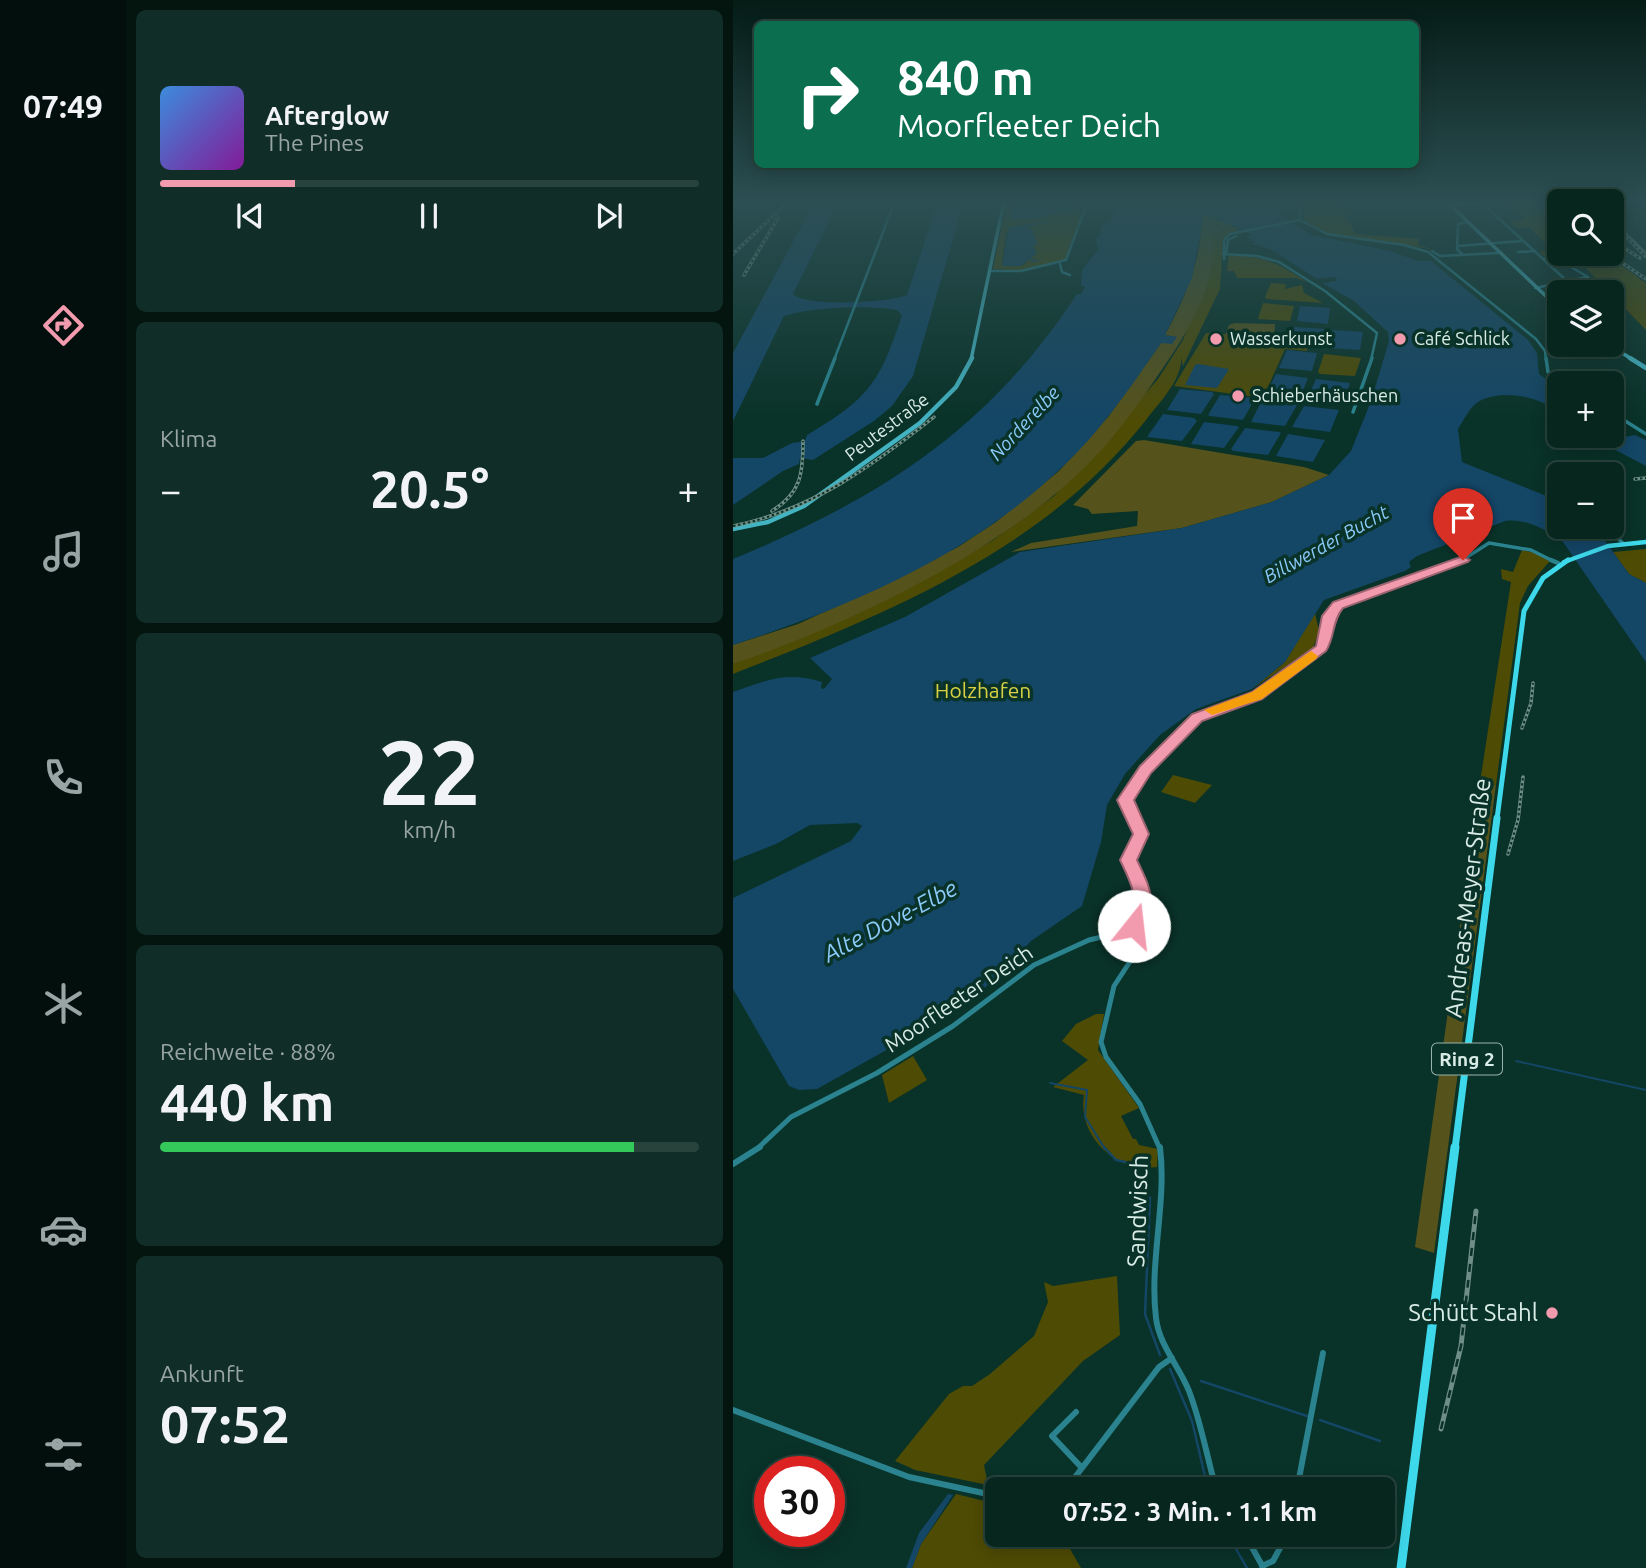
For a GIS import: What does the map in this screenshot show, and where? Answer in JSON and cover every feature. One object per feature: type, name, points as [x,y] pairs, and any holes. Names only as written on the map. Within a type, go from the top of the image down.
[{"type":"main road","points":[[1562,561],[1618,546],[1646,544]]},
{"type":"main road","name":"Andreas-Meyer-Straße","points":[[1401,1568],[1523,616],[1536,583],[1562,561]]},
{"type":"street","points":[[816,404],[867,274]]},
{"type":"street","name":"Peutestraße","points":[[733,529],[768,522],[804,506],[939,407],[961,381],[970,364],[989,274]]},
{"type":"street","points":[[1296,274],[1359,316],[1377,333],[1371,362],[1353,412]]},
{"type":"street","points":[[1454,274],[1536,339],[1545,351],[1548,371]]},
{"type":"street","points":[[1520,274],[1547,298]]},
{"type":"street","points":[[1582,274],[1590,280]]},
{"type":"street","points":[[1576,280],[1587,277]]},
{"type":"street","points":[[1535,288],[1547,286]]},
{"type":"street","points":[[1624,354],[1646,368]]},
{"type":"street","points":[[1624,420],[1646,434]]},
{"type":"street","points":[[1618,539],[1625,545]]},
{"type":"street","points":[[1137,948],[1127,932],[1141,914],[1144,892],[1128,860],[1141,834],[1126,800],[1138,779],[1193,721],[1208,712],[1257,695],[1319,650],[1326,639],[1329,616],[1343,603],[1460,561],[1489,543],[1531,550],[1562,561]]},
{"type":"street","name":"Sandwisch","points":[[1141,914],[1137,948],[1131,962],[1114,986],[1101,1042],[1106,1057],[1149,1119],[1162,1152],[1155,1310],[1158,1329],[1189,1391],[1213,1477]]},
{"type":"street","name":"Moorfleeter Deich","points":[[734,1161],[761,1146],[791,1117],[877,1073],[953,1026],[1033,965],[1089,940],[1127,932]]},
{"type":"street","points":[[1299,1477],[1323,1353]]},
{"type":"street","points":[[1075,1477],[1159,1367],[1172,1358]]},
{"type":"street","points":[[733,1410],[909,1477],[985,1493]]},
{"type":"street","points":[[1076,1412],[1052,1436],[1082,1468]]},
{"type":"street","points":[[1252,1547],[1263,1567],[1273,1560],[1280,1547]]},
{"type":"shaded area","points":[[1192,274],[1210,274],[1197,311],[1175,350],[1112,437],[1088,464],[1053,496],[969,555],[922,582],[825,629],[733,664],[733,645],[798,624],[958,547],[996,522],[1059,471],[1108,417],[1161,343],[1176,337],[1165,335]]},
{"type":"shaded area","points":[[1208,274],[1221,274],[1220,289],[1183,366],[1181,357],[1178,374],[1169,390],[1105,466],[1059,507],[1010,542],[903,602],[847,628],[733,674],[733,664],[845,618],[926,578],[992,541],[1054,496],[1158,379],[1183,340]]},
{"type":"shaded area","points":[[1235,274],[1294,274],[1307,282],[1296,278],[1237,278]]},
{"type":"shaded area","points":[[1592,274],[1634,274],[1646,283],[1646,330],[1624,307],[1624,280],[1597,280]]},
{"type":"shaded area","points":[[1271,283],[1286,284],[1285,289],[1302,285],[1304,293],[1323,303],[1267,299],[1265,297]]},
{"type":"shaded area","points":[[1263,303],[1294,306],[1290,321],[1258,319]]},
{"type":"shaded area","points":[[1275,324],[1274,345],[1240,335],[1225,336],[1229,325]]},
{"type":"shaded area","points":[[1206,333],[1240,335],[1262,344],[1286,341],[1288,346],[1307,348],[1307,351],[1285,349],[1263,398],[1174,386]]},
{"type":"shaded area","points":[[1324,354],[1361,358],[1355,376],[1320,374],[1318,372]]},
{"type":"shaded area","points":[[1144,440],[1304,467],[1329,475],[1272,502],[1182,528],[1011,552],[1031,543],[1137,526],[1138,511],[1092,514],[1088,509],[1073,505],[1136,441]]},
{"type":"shaded area","points":[[1646,549],[1646,583],[1629,574],[1613,552]]},
{"type":"shaded area","points":[[1522,550],[1536,553],[1550,561],[1528,586],[1520,603],[1496,785],[1480,782],[1511,582],[1502,579],[1501,569],[1513,572]]},
{"type":"shaded area","points":[[1315,613],[1319,631],[1313,648],[1252,689],[1285,662]]},
{"type":"shaded area","points":[[1173,775],[1212,785],[1195,803],[1161,792]]},
{"type":"shaded area","points":[[1480,782],[1496,785],[1434,1253],[1415,1247]]},
{"type":"shaded area","points":[[1096,1014],[1104,1014],[1098,1050],[1139,1108],[1121,1116],[1139,1145],[1158,1149],[1157,1167],[1142,1168],[1114,1158],[1093,1137],[1083,1110],[1084,1095],[1053,1087],[1088,1060],[1062,1041],[1076,1024]]},
{"type":"shaded area","points":[[913,1056],[927,1080],[889,1103],[882,1075]]},
{"type":"shaded area","points":[[1117,1276],[1120,1335],[1083,1361],[984,1465],[985,1484],[915,1470],[895,1461],[949,1394],[963,1386],[972,1386],[990,1374],[1034,1336],[1048,1302],[1044,1282],[1053,1286]]},
{"type":"shaded area","points":[[956,1494],[985,1501],[985,1547],[1069,1547],[1081,1568],[912,1568],[921,1544]]},
{"type":"water","points":[[776,274],[803,274],[793,294],[800,298],[848,302],[898,298],[907,295],[914,274],[943,274],[913,376],[892,406],[874,421],[813,460],[800,458],[799,464],[783,471],[733,505],[733,458],[763,458],[792,443],[805,441],[807,435],[844,411],[869,387],[878,373],[902,315],[897,310],[856,307],[784,316],[733,421],[733,353]]},
{"type":"water","name":"Norderelbe","points":[[1082,274],[1193,274],[1165,335],[1177,337],[1172,344],[1161,343],[1126,394],[1073,457],[986,529],[905,576],[820,614],[733,645],[733,559],[836,511],[927,455],[968,422],[1006,384],[1043,342],[1085,286],[1081,286]]},
{"type":"water","points":[[1309,274],[1447,274],[1528,340],[1537,353],[1539,374],[1547,380],[1547,405],[1520,396],[1488,398],[1478,402],[1469,411],[1458,429],[1462,462],[1547,496],[1547,532],[1528,523],[1505,521],[1417,556],[1409,562],[1411,567],[1405,571],[1324,600],[1285,662],[1252,689],[1196,709],[1160,735],[1125,774],[1107,805],[1101,842],[1082,906],[1031,941],[1000,976],[947,1016],[817,1089],[799,1090],[789,1086],[733,989],[733,898],[851,841],[862,826],[857,823],[810,825],[776,844],[733,861],[733,692],[787,677],[822,682],[821,688],[824,689],[832,679],[810,658],[905,617],[1020,552],[1182,528],[1272,502],[1329,475],[1351,451],[1371,401],[1389,341],[1388,332],[1354,301],[1322,283],[1337,281],[1335,277],[1317,279]]},
{"type":"water","points":[[1300,306],[1330,308],[1328,324],[1297,321]]},
{"type":"water","points":[[1294,327],[1325,329],[1321,347],[1290,344]]},
{"type":"water","points":[[1332,330],[1363,332],[1360,350],[1329,348]]},
{"type":"water","points":[[1287,350],[1317,353],[1312,371],[1279,368]]},
{"type":"water","points":[[1195,365],[1229,369],[1217,388],[1185,385]]},
{"type":"water","points":[[1276,374],[1308,378],[1300,398],[1266,394]]},
{"type":"water","points":[[1316,379],[1350,383],[1343,403],[1307,399]]},
{"type":"water","points":[[1180,389],[1214,394],[1201,414],[1167,410]]},
{"type":"water","points":[[1220,395],[1254,400],[1243,420],[1208,415]]},
{"type":"water","points":[[1262,400],[1297,405],[1285,426],[1251,422]]},
{"type":"water","points":[[1304,406],[1339,410],[1330,432],[1292,427]]},
{"type":"water","points":[[1163,414],[1194,418],[1197,421],[1182,441],[1147,437]]},
{"type":"water","points":[[1204,422],[1239,427],[1224,448],[1191,444]]},
{"type":"water","points":[[1245,428],[1281,433],[1268,455],[1233,451],[1231,449]]},
{"type":"water","points":[[1288,434],[1325,440],[1313,462],[1276,456]]},
{"type":"water","points":[[1635,435],[1646,440],[1646,466],[1612,448],[1624,448],[1624,436]]},
{"type":"water","points":[[1558,539],[1604,539],[1629,574],[1646,583],[1646,662]]},
{"type":"water","points":[[948,1494],[953,1495],[921,1544],[912,1568],[906,1568],[919,1533]]},
{"type":"waterway","points":[[1516,1061],[1646,1090]]},
{"type":"waterway","points":[[1050,1083],[1087,1090],[1085,1117],[1105,1149]]},
{"type":"waterway","points":[[1104,1147],[1116,1160],[1139,1165]]},
{"type":"waterway","points":[[1137,1174],[1150,1198],[1145,1314],[1160,1355]]},
{"type":"waterway","points":[[1170,1369],[1192,1421],[1205,1477]]},
{"type":"waterway","points":[[1201,1381],[1307,1416]]},
{"type":"waterway","points":[[1320,1420],[1380,1441]]},
{"type":"waterway","points":[[1235,1547],[1247,1568]]},
{"type":"railway","points":[[1639,274],[1646,279]]},
{"type":"railway","points":[[733,526],[789,509],[840,484],[934,417]]},
{"type":"railway","points":[[772,511],[795,490],[801,473],[803,441]]},
{"type":"railway","points":[[1635,479],[1646,478]]},
{"type":"railway","points":[[1522,728],[1531,703],[1533,683]]},
{"type":"railway","points":[[1508,854],[1518,820],[1523,777]]},
{"type":"railway","points":[[1441,1429],[1461,1346],[1476,1211]]},
{"type":"slow traffic","points":[[1212,710],[1257,695],[1311,656]]},
{"type":"place","name":"Wasserkunst","points":[[1216,339]]},
{"type":"place","name":"Café Schlick","points":[[1400,339]]},
{"type":"place","name":"Schieberhäuschen","points":[[1238,396]]},
{"type":"place","name":"Schütt Stahl","points":[[1552,1313]]},
{"type":"route","points":[[1134,926],[1141,914],[1144,892],[1128,860],[1140,842],[1141,834],[1127,810],[1126,800],[1145,770],[1188,724],[1208,712],[1257,695],[1322,648],[1329,616],[1338,605],[1463,560]]},
{"type":"water label","name":"Billwerder Bucht","points":[[1326,544]]},
{"type":"water label","name":"Alte Dove-Elbe","points":[[890,921]]},
{"type":"park label","name":"Holzhafen","points":[[983,691]]}]
